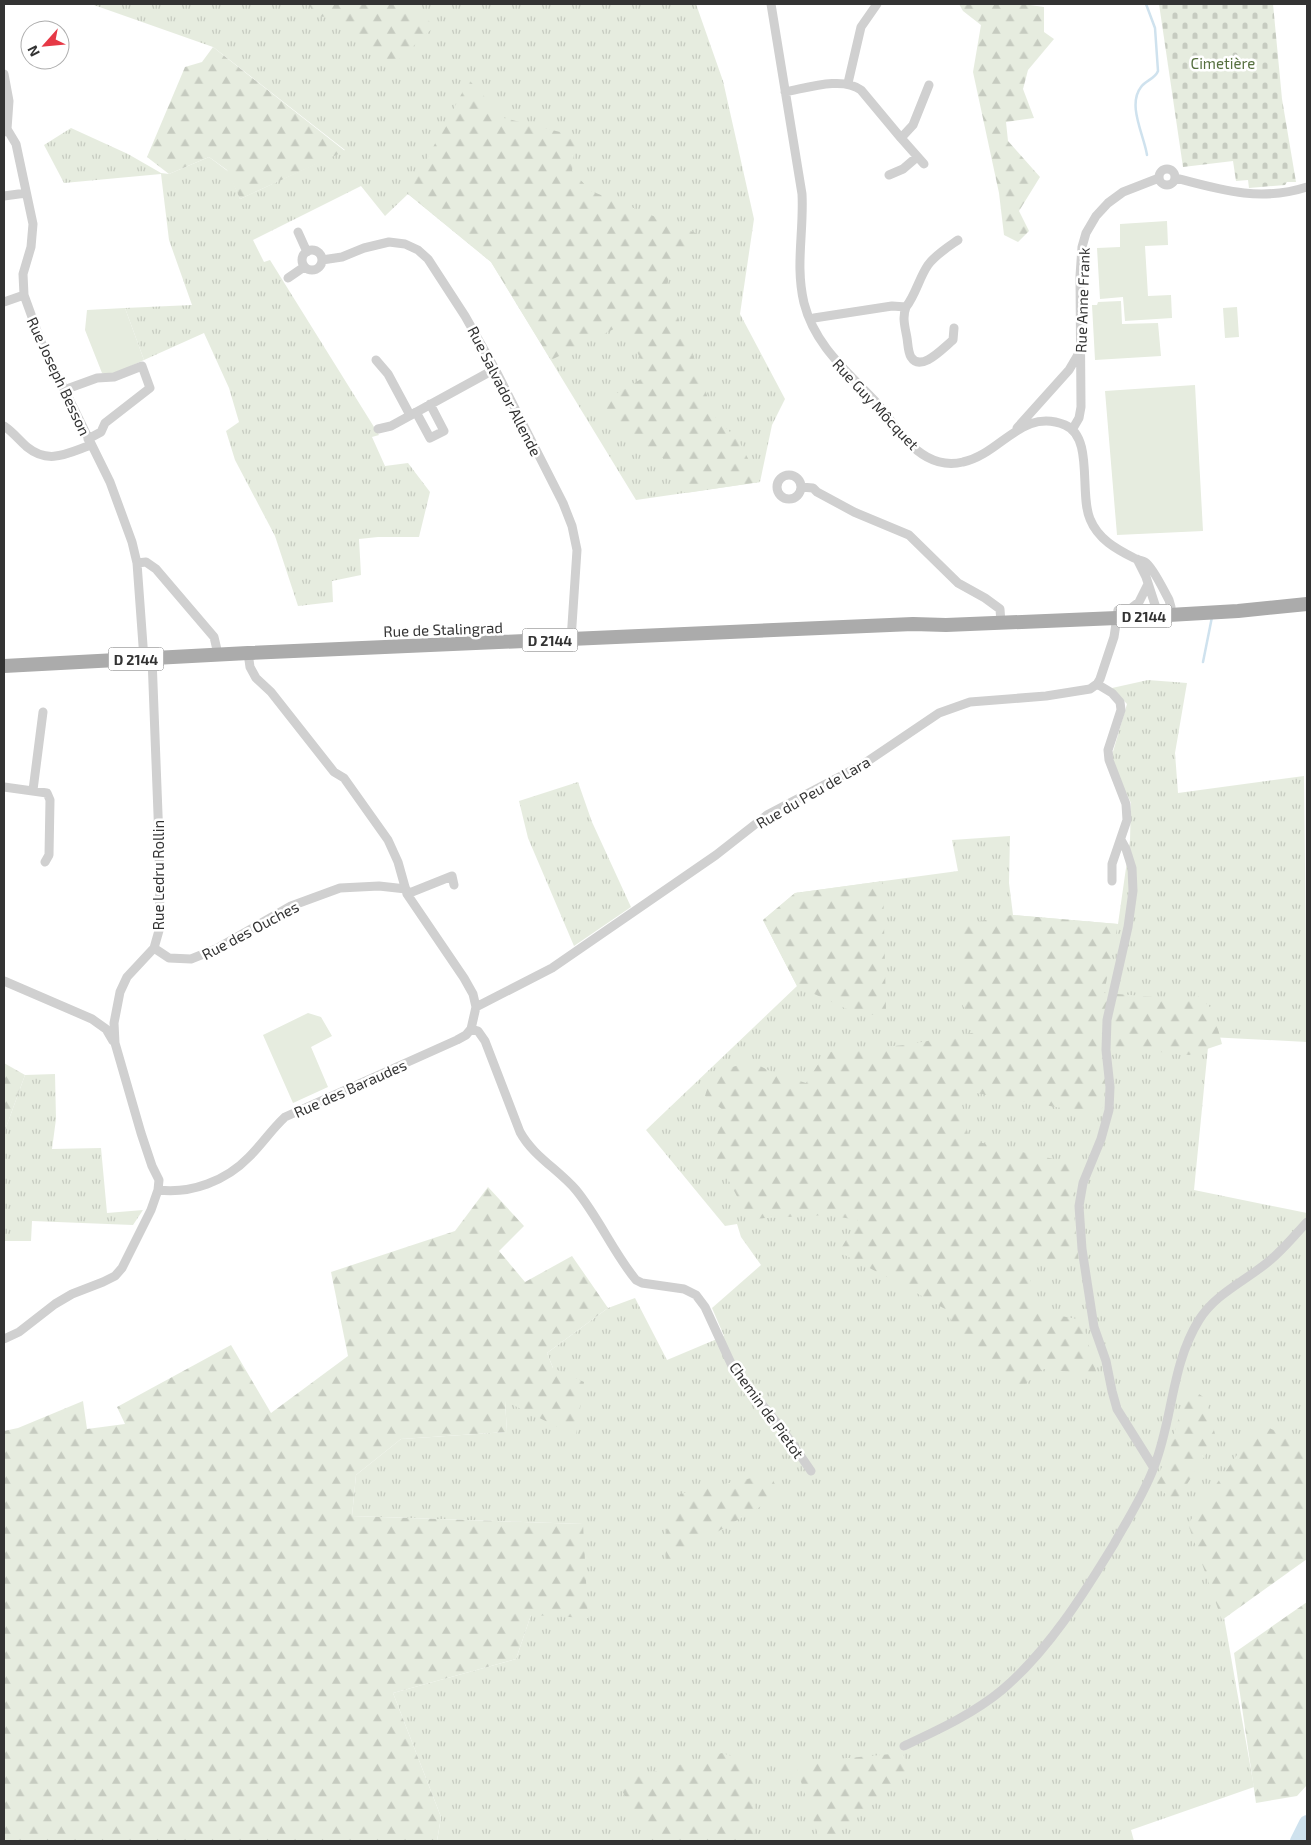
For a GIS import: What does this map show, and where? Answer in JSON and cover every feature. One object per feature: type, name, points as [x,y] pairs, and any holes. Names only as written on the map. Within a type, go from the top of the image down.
[{"type":"main road","name":"D 2144","points":[[1001,619],[1163,611],[1270,603],[1287,605],[1307,604]]},
{"type":"main road","name":"Rue de Stalingrad","points":[[4,666],[218,654],[913,624],[948,618],[1001,619]]},
{"type":"street","name":"Rue Guy Môcquet","points":[[771,4],[802,194],[803,216],[798,262],[800,281],[810,320],[818,338],[835,360],[876,402],[906,439],[926,457],[934,460],[948,463],[972,460],[993,449],[1013,431],[1032,423],[1063,424],[1072,430]]},
{"type":"street","points":[[848,83],[861,27],[877,4]]},
{"type":"street","points":[[4,79],[9,101],[5,131]]},
{"type":"street","points":[[785,92],[838,83],[848,83],[862,90],[900,138],[921,160],[889,175]]},
{"type":"street","points":[[900,138],[913,126],[930,85]]},
{"type":"street","name":"Rue Joseph Besson","points":[[5,131],[16,144],[33,224],[33,237],[23,274],[24,295],[41,342],[110,482],[132,542],[137,563],[148,658]]},
{"type":"street","name":"Rue Anne Frank","points":[[1072,430],[1079,418],[1081,407],[1080,264],[1082,247],[1086,233],[1096,216],[1108,203],[1124,192],[1159,178],[1164,184],[1169,185],[1176,178],[1196,184],[1258,195],[1296,191],[1307,187]]},
{"type":"street","points":[[4,196],[26,193]]},
{"type":"street","points":[[298,232],[307,252]]},
{"type":"street","points":[[954,328],[953,340],[929,360],[915,361],[910,356],[903,314],[912,300],[926,267],[958,240]]},
{"type":"street","name":"Rue Salvador Allende","points":[[322,260],[342,257],[364,248],[389,242],[405,244],[418,250],[428,259],[466,316],[563,503],[572,526],[577,550],[571,640]]},
{"type":"street","points":[[304,267],[316,270],[321,266],[322,260],[317,252],[307,252]]},
{"type":"street","points":[[304,267],[303,257],[307,252]]},
{"type":"street","points":[[288,278],[304,267]]},
{"type":"street","points":[[4,302],[24,295]]},
{"type":"street","points":[[810,320],[892,306],[906,307]]},
{"type":"street","points":[[1013,431],[1069,370],[1080,351]]},
{"type":"street","points":[[376,360],[388,374],[430,438],[444,431],[430,404]]},
{"type":"street","points":[[4,426],[28,448],[40,456],[46,458],[64,455],[89,442],[101,432],[104,423],[150,388],[142,366],[114,377],[97,378],[64,390]]},
{"type":"street","points":[[378,429],[390,426],[495,369]]},
{"type":"street","points":[[1072,430],[1081,445],[1086,504],[1095,530],[1104,540],[1137,559],[1146,562],[1166,593],[1163,611]]},
{"type":"street","points":[[801,487],[814,488],[854,512],[909,535],[958,583],[1000,609],[1001,619]]},
{"type":"street","points":[[1137,559],[1163,611]]},
{"type":"street","points":[[137,563],[146,562],[156,569],[214,637],[218,654]]},
{"type":"street","points":[[1112,881],[1112,864],[1127,820],[1126,804],[1112,772],[1108,750],[1121,710],[1120,702],[1112,693],[1097,684],[1121,612],[1139,602],[1148,584]]},
{"type":"street","points":[[248,653],[250,667],[256,678],[271,692],[334,772],[344,778],[388,840],[398,862],[407,891],[473,994],[476,1007],[471,1029]]},
{"type":"street","name":"Rue Ledru Rollin","points":[[148,658],[159,840],[160,927],[154,948],[127,977],[120,992],[114,1023],[114,1044],[139,1127],[152,1166],[159,1180],[158,1190]]},
{"type":"street","name":"Rue du Peu de Lara","points":[[476,1007],[514,989],[558,964],[716,855],[768,815],[862,765],[939,713],[970,702],[1046,696],[1090,689],[1097,684]]},
{"type":"street","points":[[33,790],[43,712]]},
{"type":"street","points":[[4,787],[47,793],[50,800],[49,856],[45,862]]},
{"type":"street","points":[[1121,840],[1132,868],[1133,891],[1128,927],[1107,1020],[1106,1050],[1110,1087],[1109,1110],[1101,1139],[1083,1183],[1079,1206],[1081,1240],[1094,1327],[1106,1361],[1117,1409],[1154,1468]]},
{"type":"street","points":[[407,891],[452,876],[454,885]]},
{"type":"street","name":"Rue des Ouches","points":[[154,948],[169,958],[191,960],[216,949],[291,906],[340,888],[380,886],[407,891]]},
{"type":"street","points":[[4,981],[92,1019],[106,1029],[114,1044]]},
{"type":"street","name":"Chemin de Pietot","points":[[471,1029],[478,1032],[485,1041],[526,1143],[576,1190],[599,1221],[636,1280],[642,1283],[684,1289],[696,1295],[705,1307],[734,1370],[782,1429],[811,1471]]},
{"type":"street","name":"Rue des Baraudes","points":[[158,1190],[174,1192],[193,1189],[216,1180],[249,1158],[266,1136],[285,1117],[457,1040],[466,1035],[471,1029]]},
{"type":"street","points":[[4,1339],[19,1332],[55,1304],[72,1294],[115,1276],[122,1268],[151,1210],[158,1190]]},
{"type":"street","points":[[904,1746],[951,1724],[1001,1691],[1030,1663],[1061,1625],[1098,1569],[1135,1507],[1154,1468],[1161,1446],[1181,1359],[1188,1338],[1200,1318],[1216,1301],[1269,1261],[1307,1222]]},
{"type":"green space","points":[[91,4],[696,4],[723,81],[754,219],[740,314],[785,399],[772,425],[760,482],[636,500],[491,262],[408,194],[385,216],[361,186],[253,240],[264,262],[270,260],[379,435],[372,437],[385,466],[408,463],[430,492],[419,537],[359,539],[361,575],[332,581],[333,602],[298,606],[275,536],[235,460],[226,431],[239,422],[229,388],[204,333],[144,360],[125,308],[192,305],[169,240],[161,174],[64,183],[44,145],[71,128],[128,154],[161,173],[169,174],[209,157],[229,172],[240,199],[345,150],[213,47]]},
{"type":"green space","points":[[309,4],[407,4],[435,26],[393,65],[338,16],[315,17]]},
{"type":"green space","points":[[959,4],[1023,4],[1044,7],[1044,32],[1054,39],[1028,70],[1023,89],[1034,118],[1006,122],[1008,141],[1040,177],[1019,211],[1029,231],[1018,242],[1004,235],[999,193],[973,72],[981,25],[963,11]]},
{"type":"green space","name":"Cimetière","points":[[1159,4],[1273,4],[1282,99],[1296,182],[1287,182],[1285,185],[1249,188],[1248,180],[1236,181],[1233,161],[1183,167]]},
{"type":"green space","points":[[213,47],[345,151],[240,199],[227,170],[209,157],[169,174],[147,157],[185,67],[202,62]]},
{"type":"green space","points":[[469,80],[504,118],[576,136],[572,171],[591,191],[698,234],[672,259],[666,293],[691,349],[714,416],[739,441],[760,482],[686,493],[673,466],[597,405],[648,375],[624,324],[551,360],[491,262],[408,194]]},
{"type":"green space","points":[[1167,221],[1168,245],[1145,246],[1148,296],[1171,295],[1172,318],[1125,321],[1123,297],[1100,299],[1097,248],[1120,247],[1120,224]]},
{"type":"green space","points":[[1121,301],[1122,324],[1158,323],[1161,356],[1095,360],[1092,305],[1097,305],[1098,302]]},
{"type":"green space","points":[[1237,307],[1239,337],[1225,338],[1223,308]]},
{"type":"green space","points":[[125,308],[144,360],[113,374],[102,373],[85,330],[87,310]]},
{"type":"green space","points":[[1195,385],[1203,531],[1117,535],[1105,391]]},
{"type":"green space","points":[[1148,680],[1187,683],[1175,753],[1178,793],[1304,776],[1307,1042],[1209,1037],[1194,1190],[1307,1213],[1307,1524],[1217,1578],[1254,1787],[1131,1830],[1134,1841],[437,1841],[441,1817],[393,1693],[516,1659],[531,1615],[583,1524],[352,1516],[356,1475],[401,1439],[507,1432],[505,1401],[553,1368],[547,1353],[608,1308],[635,1298],[667,1360],[724,1336],[712,1308],[761,1265],[741,1237],[737,1224],[725,1226],[646,1130],[797,986],[763,920],[795,893],[958,871],[952,840],[1010,836],[1009,883],[1013,915],[1118,924],[1130,840],[1131,803],[1113,767],[1112,755],[1127,704],[1112,688]]},
{"type":"green space","points":[[578,782],[592,822],[631,907],[574,946],[528,838],[519,801]]},
{"type":"green space","points":[[883,881],[886,1011],[864,1017],[797,986],[763,920],[795,893]]},
{"type":"green space","points":[[1012,915],[1118,924],[1104,993],[1183,999],[1198,996],[1213,1010],[1222,1044],[1189,1055],[1112,1047],[1101,1115],[959,1090],[969,1140],[1080,1165],[1071,1183],[1079,1263],[1030,1264],[1031,1295],[1046,1313],[1082,1320],[1097,1375],[1043,1369],[1016,1392],[968,1350],[945,1309],[839,1252],[858,1220],[827,1215],[749,1219],[713,1151],[723,1110],[705,1096],[712,1072],[752,1062],[774,1073],[806,1083],[826,1052],[905,1045],[977,1032],[962,1004],[959,925]]},
{"type":"green space","points":[[308,1013],[321,1017],[332,1036],[311,1047],[328,1087],[293,1103],[263,1035]]},
{"type":"green space","points":[[4,1063],[25,1075],[4,1133]]},
{"type":"green space","points":[[55,1074],[56,1119],[52,1149],[101,1148],[107,1213],[143,1210],[133,1225],[32,1221],[31,1241],[4,1241],[4,1133],[25,1075]]},
{"type":"green space","points":[[488,1187],[524,1226],[499,1251],[525,1282],[572,1256],[608,1308],[547,1353],[553,1368],[584,1382],[576,1436],[505,1401],[507,1432],[401,1439],[356,1475],[352,1516],[583,1524],[588,1618],[531,1615],[516,1659],[393,1693],[441,1817],[437,1841],[4,1841],[4,1431],[18,1428],[83,1401],[87,1429],[125,1424],[117,1407],[231,1345],[271,1413],[348,1356],[331,1272],[455,1231]]},
{"type":"green space","points":[[1188,1386],[1206,1399],[1216,1438],[1174,1505],[1155,1481],[1168,1455]]},
{"type":"green space","points":[[1259,1424],[1298,1440],[1307,1447],[1307,1559],[1222,1620],[1188,1524]]},
{"type":"green space","points":[[770,1474],[780,1495],[666,1562],[665,1536],[680,1494]]},
{"type":"green space","points":[[1307,1602],[1307,1785],[1297,1796],[1256,1803],[1234,1653]]},
{"type":"green space","points":[[722,1753],[755,1763],[754,1841],[651,1841],[617,1782]]},
{"type":"green space","points":[[902,1753],[910,1767],[896,1785],[829,1841],[820,1841],[795,1763]]},
{"type":"waterway","points":[[1146,4],[1155,28],[1158,71],[1155,76],[1141,87],[1137,94],[1136,111],[1147,155]]},
{"type":"waterway","points":[[1203,662],[1212,617]]},
{"type":"waterway","points":[[1298,1841],[1307,1823]]}]
